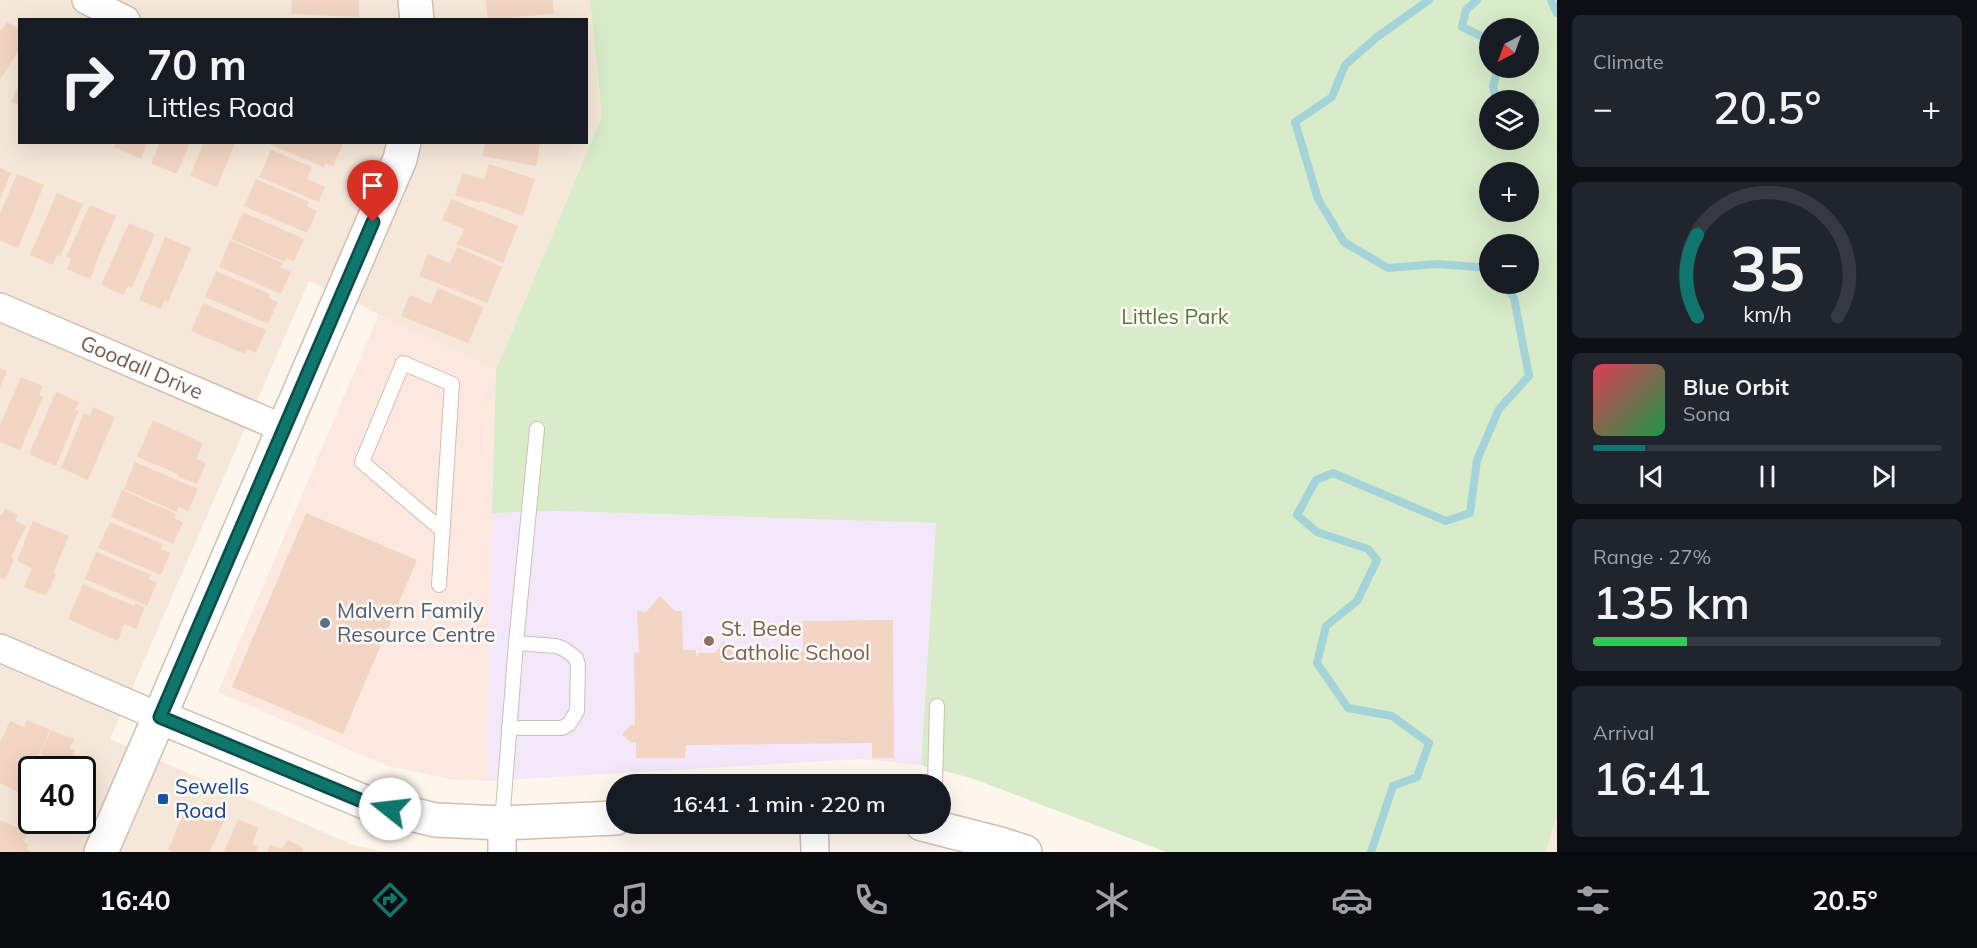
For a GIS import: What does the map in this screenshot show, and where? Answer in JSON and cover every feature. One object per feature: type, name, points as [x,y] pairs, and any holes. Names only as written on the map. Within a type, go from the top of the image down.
[{"type":"street","points":[[86,0],[122,18]]},
{"type":"street","points":[[415,0],[417,18]]},
{"type":"street","points":[[101,852],[285,429],[400,159],[404,144]]},
{"type":"street","name":"Goodall Drive","points":[[0,308],[285,429]]},
{"type":"street","points":[[0,648],[367,803],[502,837],[606,820]]},
{"type":"street","points":[[951,831],[1025,852]]},
{"type":"street","points":[[814,834],[815,852]]},
{"type":"lane","points":[[439,585],[452,384],[403,363],[362,462],[442,530]]},
{"type":"lane","points":[[502,837],[516,643],[537,429]]},
{"type":"lane","points":[[509,728],[562,728],[569,724],[577,711],[578,665],[576,658],[564,649],[555,646],[516,643]]},
{"type":"lane","points":[[935,774],[937,706]]},
{"type":"shaded area","points":[[0,0],[590,0],[602,116],[496,370],[309,281],[110,739],[351,844],[384,852],[0,852]]},
{"type":"shaded area","points":[[379,314],[496,370],[487,781],[450,779],[387,766],[218,692]]},
{"type":"shaded area","name":"St. Bede Catholic School","points":[[559,511],[936,523],[921,765],[861,759],[487,781],[492,513]]},
{"type":"shaded area","points":[[1557,815],[1557,852],[1546,852]]},
{"type":"green space","name":"Littles Park","points":[[590,0],[1557,0],[1557,815],[1546,852],[1166,852],[971,778],[921,765],[936,523],[559,511],[492,513],[496,370],[602,116]]},
{"type":"building","points":[[292,0],[359,0],[359,17],[291,14]]},
{"type":"building","points":[[486,0],[553,0],[554,14],[488,18]]},
{"type":"building","points":[[7,22],[18,28],[18,51],[0,80],[0,29],[2,30]]},
{"type":"building","points":[[18,86],[18,105],[11,102]]},
{"type":"building","points":[[115,144],[147,144],[141,159],[114,147]]},
{"type":"building","points":[[159,144],[189,144],[177,174],[151,163]]},
{"type":"building","points":[[203,144],[235,144],[217,187],[190,176]]},
{"type":"building","points":[[343,144],[333,166],[325,163],[324,167],[271,145]]},
{"type":"building","points":[[485,144],[540,144],[536,166],[483,156]]},
{"type":"building","points":[[271,150],[312,167],[307,179],[325,187],[319,202],[259,177]]},
{"type":"building","points":[[489,164],[535,179],[523,216],[481,201],[480,203],[455,195],[463,173],[484,179]]},
{"type":"building","points":[[0,168],[11,173],[0,199]]},
{"type":"building","points":[[17,174],[44,185],[18,248],[0,241],[0,214]]},
{"type":"building","points":[[256,179],[309,202],[307,206],[317,211],[307,233],[244,206]]},
{"type":"building","points":[[57,193],[83,204],[60,257],[57,255],[53,265],[30,255]]},
{"type":"building","points":[[451,199],[518,226],[503,263],[457,244],[464,229],[442,220]]},
{"type":"building","points":[[90,205],[116,216],[90,279],[67,269],[71,259],[66,257]]},
{"type":"building","points":[[243,212],[304,239],[294,261],[286,258],[285,262],[231,239]]},
{"type":"building","points":[[129,223],[155,234],[132,288],[128,286],[123,295],[101,285]]},
{"type":"building","points":[[165,237],[191,248],[168,302],[164,300],[161,309],[139,300]]},
{"type":"building","points":[[230,240],[283,263],[281,267],[291,272],[281,294],[219,267]]},
{"type":"building","points":[[457,247],[502,267],[487,303],[419,276],[428,254],[450,263]]},
{"type":"building","points":[[216,271],[270,294],[269,298],[278,302],[268,324],[205,297]]},
{"type":"building","points":[[438,288],[484,307],[468,343],[401,316],[410,295],[431,304]]},
{"type":"building","points":[[203,303],[266,330],[256,353],[247,349],[245,354],[191,331]]},
{"type":"building","points":[[0,368],[7,371],[0,388]]},
{"type":"building","points":[[21,377],[43,386],[39,395],[43,397],[20,450],[0,442],[0,425]]},
{"type":"building","points":[[56,392],[79,402],[75,410],[79,411],[56,466],[29,454]]},
{"type":"building","points":[[93,407],[115,417],[88,480],[61,468],[84,413],[90,416]]},
{"type":"building","points":[[153,420],[203,443],[196,459],[206,463],[197,484],[137,457]]},
{"type":"building","points":[[135,462],[198,489],[188,511],[178,507],[177,512],[124,489]]},
{"type":"building","points":[[122,490],[176,514],[174,518],[183,522],[173,544],[111,517]]},
{"type":"building","points":[[5,509],[18,515],[15,521],[26,526],[11,558],[14,559],[5,580],[0,578],[0,515]]},
{"type":"building","name":"Malvern Family Resource Centre","points":[[306,513],[417,560],[343,734],[232,687]]},
{"type":"building","points":[[33,521],[69,536],[46,596],[24,587],[32,568],[17,561]]},
{"type":"building","points":[[110,522],[163,544],[161,549],[170,553],[161,575],[98,548]]},
{"type":"building","points":[[96,552],[151,575],[149,579],[157,582],[147,606],[85,579]]},
{"type":"building","points":[[83,584],[134,606],[135,603],[145,607],[136,629],[124,624],[118,641],[68,619]]},
{"type":"building","points":[[660,596],[675,611],[682,611],[683,650],[696,650],[696,656],[698,653],[715,653],[724,641],[734,652],[803,651],[803,621],[893,620],[894,758],[872,758],[872,743],[686,745],[685,758],[636,758],[636,742],[631,742],[622,735],[630,725],[635,725],[634,653],[639,652],[637,611],[646,612]]},
{"type":"building","points":[[27,720],[50,730],[38,756],[18,756],[18,792],[0,783],[0,743],[10,721],[24,727]]},
{"type":"building","points":[[51,730],[74,739],[70,748],[75,751],[73,755],[76,756],[43,756],[40,754]]},
{"type":"building","points":[[205,802],[228,811],[210,852],[168,850],[187,805],[201,811]]},
{"type":"building","points":[[238,819],[258,828],[252,844],[258,847],[256,852],[224,852]]},
{"type":"building","points":[[0,820],[18,828],[18,834],[27,834],[24,842],[29,844],[26,849],[33,852],[0,852]]},
{"type":"building","points":[[288,840],[302,847],[303,852],[267,852],[270,845],[281,849]]},
{"type":"waterway","points":[[1429,0],[1377,37],[1345,65],[1332,97],[1295,122],[1318,199],[1344,242],[1388,268],[1438,264],[1479,267]]},
{"type":"waterway","points":[[1477,0],[1466,10],[1462,27],[1479,35]]},
{"type":"waterway","points":[[1551,0],[1557,13]]},
{"type":"waterway","points":[[1494,90],[1495,78]]},
{"type":"waterway","points":[[1371,852],[1393,786],[1417,777],[1429,743],[1392,716],[1348,708],[1317,663],[1326,626],[1357,601],[1377,560],[1368,549],[1317,532],[1297,515],[1316,480],[1333,473],[1446,521],[1470,513],[1477,460],[1499,409],[1529,376],[1514,298],[1511,294]]},
{"type":"place","name":"Malvern Family Resource Centre","points":[[325,623]]},
{"type":"place","name":"St. Bede Catholic School","points":[[709,641]]},
{"type":"place","name":"Sewells Road","points":[[163,799]]},
{"type":"route","points":[[373,222],[160,717],[367,803],[390,809]]}]
